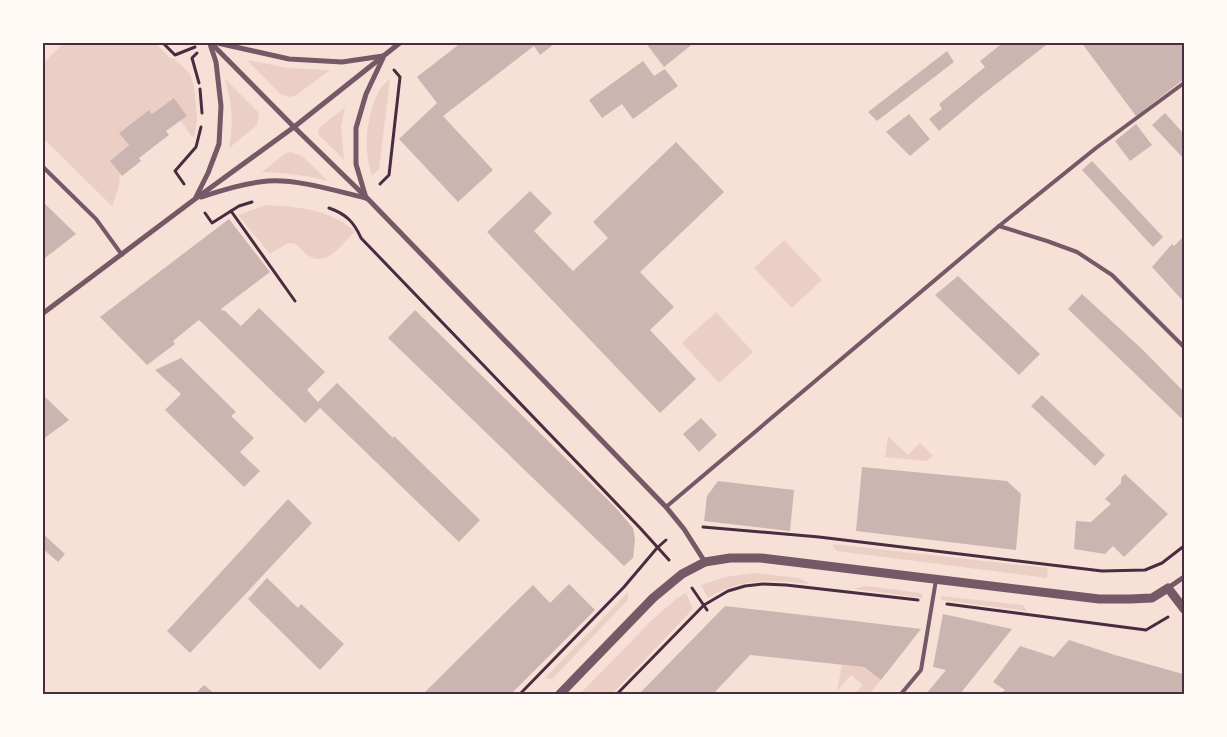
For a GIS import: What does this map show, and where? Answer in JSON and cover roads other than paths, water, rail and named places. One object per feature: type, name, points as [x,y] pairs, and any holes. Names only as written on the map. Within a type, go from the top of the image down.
[{"type":"street","points":[[211,42],[289,59],[342,62],[384,56]]},
{"type":"street","points":[[211,42],[367,198],[666,507],[705,562]]},
{"type":"street","points":[[195,199],[220,144],[221,106],[216,62],[211,42]]},
{"type":"street","points":[[42,314],[294,127],[401,42]]},
{"type":"street","points":[[367,198],[356,164],[356,128],[366,94],[384,56]]},
{"type":"street","points":[[195,199],[236,186],[268,181],[296,183],[367,198]]},
{"type":"street","points":[[560,694],[653,598],[682,574],[705,562],[730,558],[760,558],[1098,600],[1152,598],[1184,577]]},
{"type":"street","points":[[1168,588],[1183,608]]},
{"type":"lane","points":[[666,507],[999,226],[1096,148],[1184,83]]},
{"type":"lane","points":[[42,166],[96,219],[122,255]]},
{"type":"lane","points":[[999,226],[1077,252],[1112,275],[1184,346]]},
{"type":"lane","points":[[901,694],[921,670],[936,579]]}]
